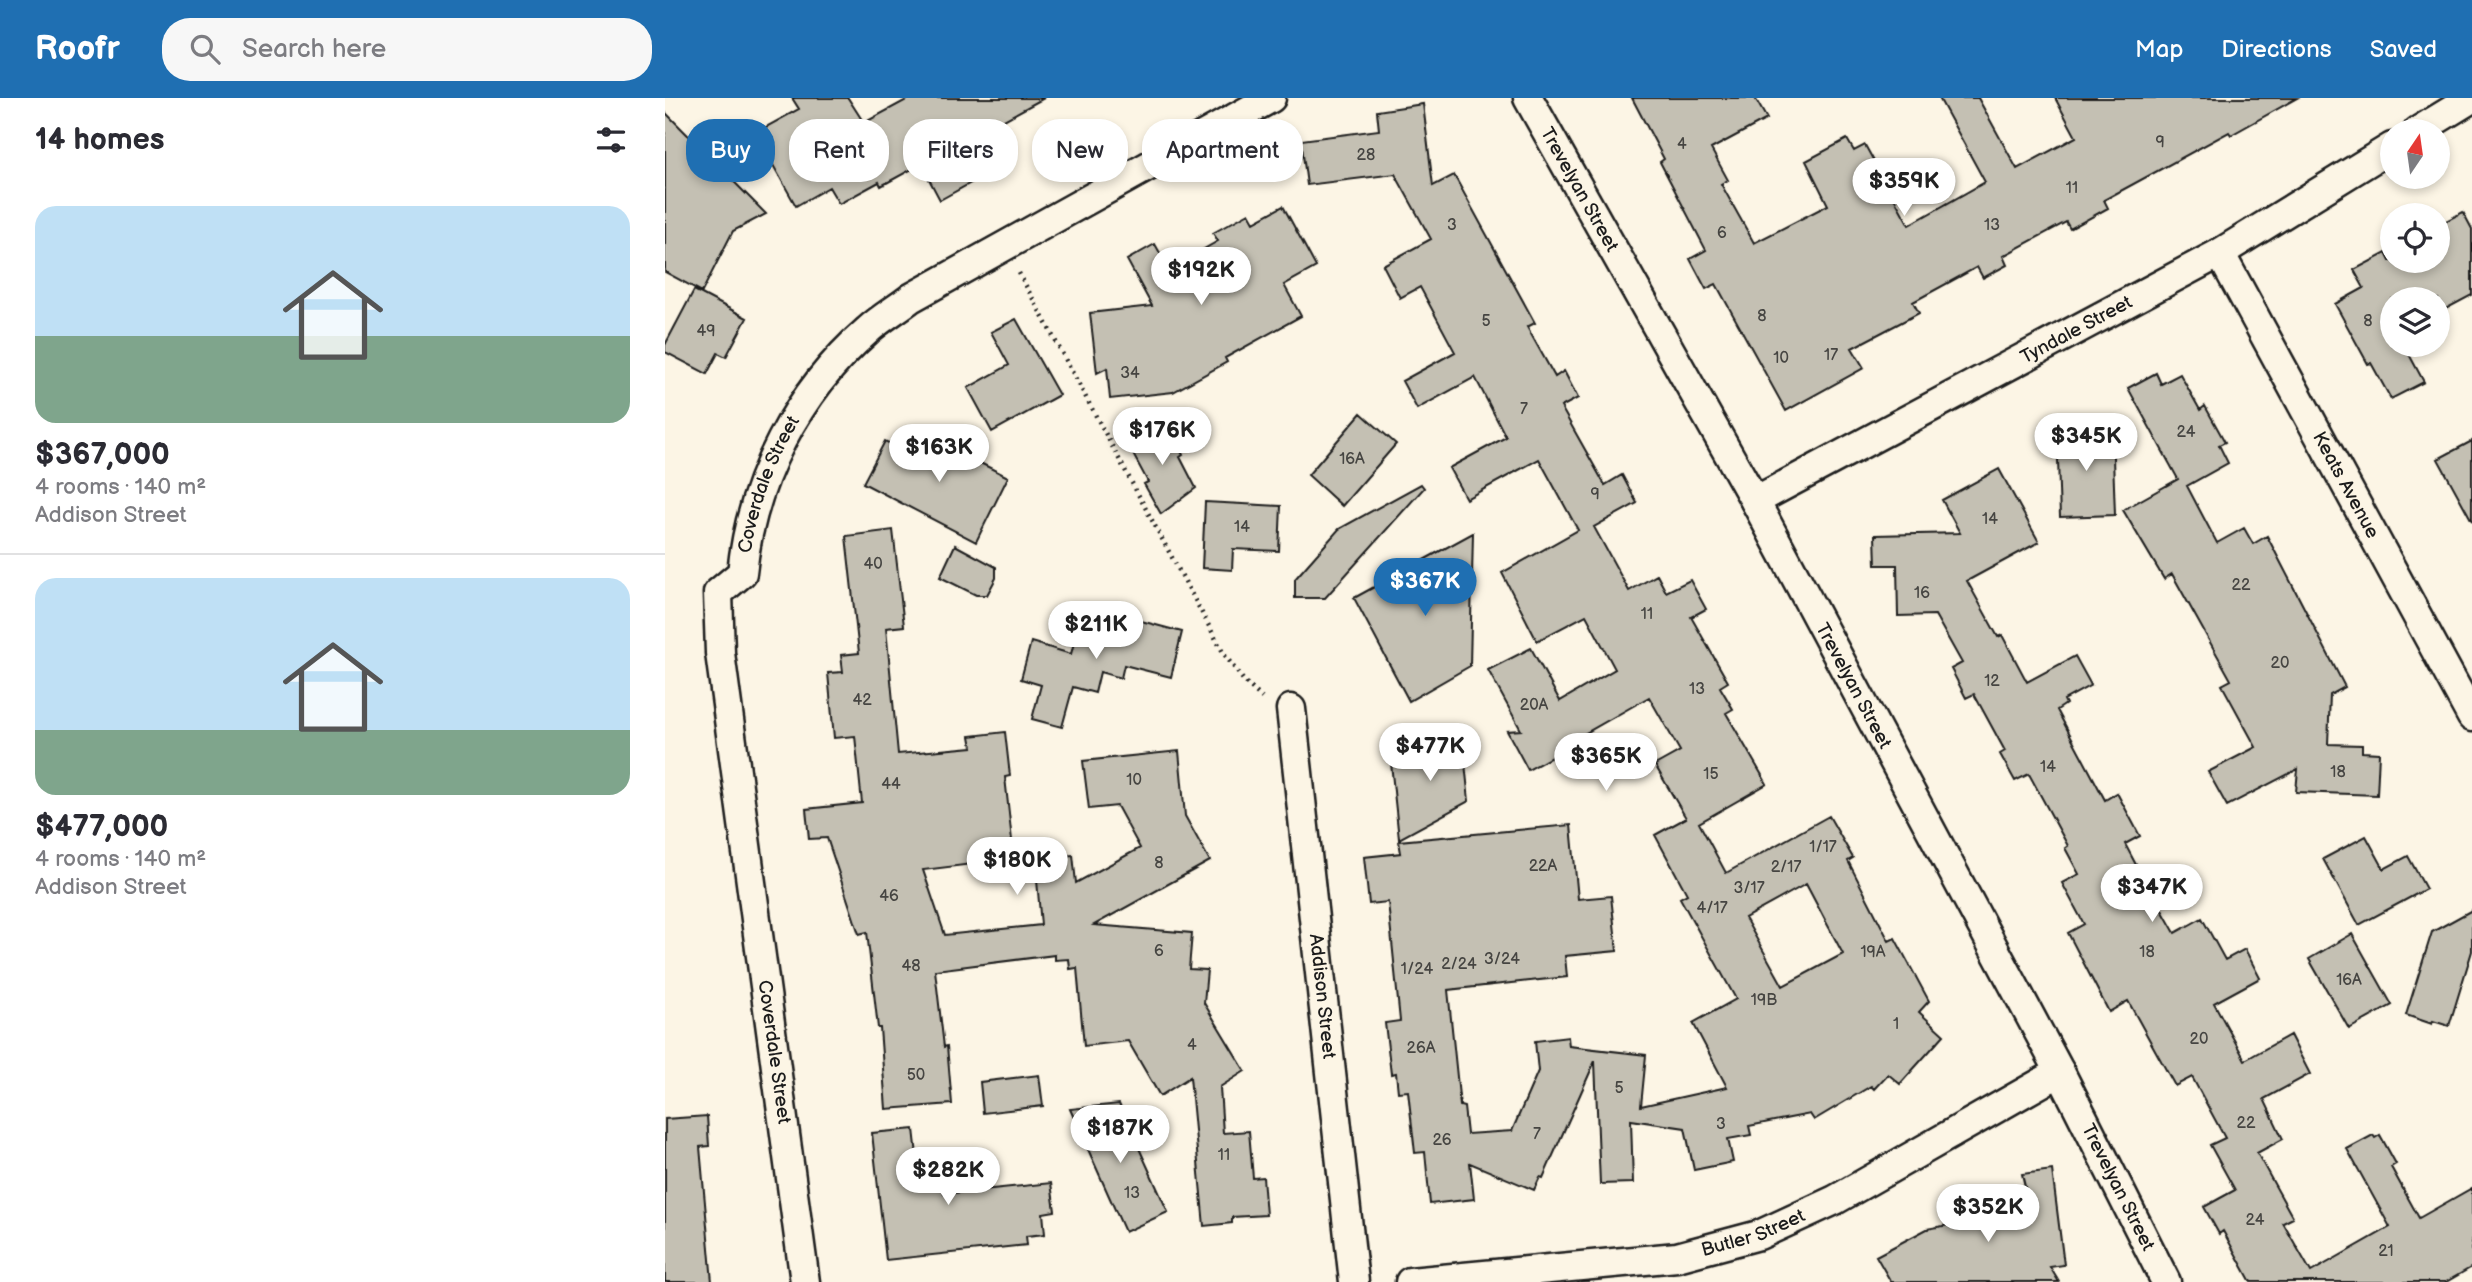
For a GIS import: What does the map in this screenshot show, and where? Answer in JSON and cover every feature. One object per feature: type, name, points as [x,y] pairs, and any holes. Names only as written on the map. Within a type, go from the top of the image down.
[{"type":"street","name":"Coverdale Street","points":[[805,1282],[720,653],[717,593],[742,573],[745,538],[773,455],[804,403],[835,363],[868,330],[911,298],[1271,98]]},
{"type":"street","name":"Trevelyan Street","points":[[1528,98],[1755,501],[2060,1072],[2166,1282]]},
{"type":"street","points":[[2438,119],[2472,98]]},
{"type":"street","name":"Tyndale Street","points":[[1755,501],[2220,253],[2380,154]]},
{"type":"street","name":"Keats Avenue","points":[[2220,253],[2472,717]]},
{"type":"street","name":"Addison Street","points":[[1291,709],[1355,1282]]},
{"type":"street","name":"Butler Street","points":[[1410,1282],[1677,1257],[1759,1235],[1835,1200],[2060,1072]]},
{"type":"path","points":[[1007,246],[1224,654],[1259,697],[1291,709]]},
{"type":"building","points":[[792,98],[848,98],[861,119],[789,119],[789,182],[879,182],[839,204],[829,187],[796,206],[775,169],[775,122],[799,109]]},
{"type":"building","points":[[910,98],[1044,98],[1006,119],[903,119],[903,174],[889,182],[889,119],[871,119]]},
{"type":"building","points":[[1632,98],[1755,98],[1767,119],[1711,149],[1728,180],[1721,184],[1754,243],[1828,205],[1806,161],[1847,139],[1854,151],[1865,145],[1909,225],[1985,182],[1939,98],[1978,98],[2017,169],[2076,137],[2055,98],[2297,98],[2104,200],[2108,208],[2070,229],[2066,222],[2003,256],[2007,265],[1983,278],[1977,267],[1913,302],[1919,313],[1852,348],[1864,368],[1786,411],[1716,284],[1706,289],[1690,259],[1706,250],[1660,162],[1664,159]]},
{"type":"building","points":[[1423,104],[1433,186],[1454,175],[1535,323],[1527,327],[1555,377],[1564,371],[1578,398],[1561,407],[1605,485],[1622,475],[1637,503],[1594,527],[1629,591],[1657,575],[1666,592],[1690,580],[1706,609],[1691,617],[1728,682],[1720,687],[1733,709],[1726,713],[1767,784],[1699,823],[1726,873],[1829,816],[1853,858],[1848,861],[1889,941],[1895,938],[1929,1001],[1919,1012],[1944,1035],[1900,1084],[1888,1074],[1874,1089],[1871,1086],[1814,1120],[1810,1114],[1749,1126],[1751,1135],[1728,1139],[1733,1162],[1694,1170],[1685,1128],[1631,1120],[1633,1183],[1600,1184],[1595,1061],[1543,1178],[1540,1177],[1534,1190],[1470,1163],[1474,1199],[1430,1204],[1425,1152],[1415,1153],[1408,1091],[1398,1092],[1396,1073],[1391,1074],[1385,1023],[1400,1021],[1388,902],[1369,904],[1364,857],[1401,853],[1399,841],[1571,825],[1578,899],[1611,896],[1617,951],[1565,956],[1567,977],[1448,990],[1460,1106],[1464,1107],[1467,1134],[1512,1131],[1538,1071],[1535,1041],[1568,1037],[1569,1046],[1646,1055],[1641,1106],[1727,1087],[1693,1023],[1736,999],[1680,898],[1687,894],[1655,835],[1686,818],[1655,765],[1680,751],[1649,697],[1579,737],[1581,741],[1528,770],[1507,731],[1521,730],[1488,670],[1531,648],[1560,701],[1615,669],[1586,615],[1537,641],[1502,573],[1578,530],[1539,459],[1466,499],[1449,468],[1506,437],[1475,377],[1417,409],[1402,381],[1455,352],[1420,287],[1400,298],[1383,265],[1431,239],[1395,174],[1307,185],[1303,140],[1379,130],[1377,111]],"holes":[[[1806,884],[1843,954],[1783,986],[1745,918]]]},
{"type":"building","points":[[665,112],[686,133],[686,182],[734,182],[766,214],[733,231],[702,292],[665,272]]},
{"type":"building","points":[[930,182],[972,182],[940,200]]},
{"type":"building","points":[[1283,206],[1316,267],[1284,285],[1301,316],[1225,358],[1227,362],[1173,392],[1110,399],[1107,368],[1097,373],[1090,313],[1152,306],[1127,260],[1155,244],[1169,269],[1218,241],[1213,233],[1249,213],[1254,222]]},
{"type":"building","points":[[2463,212],[2472,229],[2472,295],[2450,307],[2450,287],[2380,287],[2380,357],[2410,357],[2424,382],[2391,399],[2335,304],[2364,288],[2354,270],[2380,256],[2380,273],[2450,273],[2450,219]]},
{"type":"building","points":[[694,290],[747,318],[726,357],[718,353],[707,374],[665,352],[665,345]]},
{"type":"building","points":[[1016,319],[1059,395],[992,432],[968,388],[1009,365],[991,332]]},
{"type":"building","points":[[2156,373],[2161,384],[2180,374],[2200,410],[2205,406],[2225,442],[2219,445],[2228,463],[2187,486],[2217,543],[2244,528],[2253,544],[2267,536],[2345,687],[2330,695],[2328,744],[2362,745],[2362,752],[2379,753],[2377,795],[2296,792],[2298,769],[2227,806],[2208,772],[2256,747],[2222,685],[2231,680],[2172,574],[2164,579],[2123,510],[2178,479],[2128,388]]},
{"type":"building","points":[[1361,413],[1396,444],[1342,506],[1308,475]]},
{"type":"building","points":[[1165,422],[1183,455],[1180,457],[1196,488],[1161,514],[1144,484],[1148,482],[1127,443]]},
{"type":"building","points":[[2112,429],[2115,515],[2060,517],[2057,431]]},
{"type":"building","points":[[923,434],[1008,477],[976,542],[863,483],[885,441],[912,455]]},
{"type":"building","points":[[2472,441],[2472,521],[2438,459]]},
{"type":"building","points":[[1999,469],[2039,542],[1967,581],[1998,637],[2002,635],[2027,682],[2075,656],[2091,685],[2064,700],[2066,704],[2057,710],[2105,800],[2117,793],[2140,836],[2125,844],[2153,897],[2175,933],[2202,918],[2225,960],[2245,949],[2260,978],[2214,1003],[2245,1060],[2290,1035],[2310,1074],[2264,1099],[2283,1139],[2257,1153],[2293,1218],[2283,1223],[2311,1272],[2390,1227],[2347,1149],[2373,1135],[2375,1138],[2380,1135],[2396,1164],[2391,1167],[2419,1218],[2472,1188],[2472,1267],[2446,1282],[2251,1282],[2223,1231],[2219,1234],[2204,1207],[2235,1190],[2210,1145],[2225,1138],[2192,1077],[2175,1086],[2128,1001],[2109,1012],[2068,933],[2084,924],[2062,883],[2079,874],[2065,848],[2068,846],[2029,774],[2015,781],[2000,754],[2005,751],[1974,694],[1966,698],[1951,669],[1962,663],[1935,615],[1898,616],[1897,565],[1876,565],[1875,535],[1960,533],[1942,500]]},
{"type":"building","points":[[1421,484],[1424,488],[1325,598],[1295,598],[1295,579],[1339,529]]},
{"type":"building","points":[[1205,502],[1281,506],[1279,551],[1233,549],[1232,570],[1202,568]]},
{"type":"building","points":[[893,530],[904,626],[886,628],[898,754],[972,747],[970,736],[1005,732],[1010,776],[1005,777],[1014,859],[923,870],[945,935],[1041,925],[1035,858],[1073,855],[1076,883],[1140,848],[1117,806],[1089,809],[1083,761],[1179,751],[1185,816],[1210,861],[1094,925],[1192,933],[1189,969],[1207,970],[1204,1003],[1245,1071],[1220,1087],[1223,1133],[1249,1131],[1253,1178],[1263,1177],[1266,1215],[1232,1217],[1232,1223],[1204,1226],[1190,1077],[1160,1096],[1128,1041],[1084,1046],[1077,968],[1070,969],[1069,959],[1055,960],[1055,955],[935,970],[944,1047],[947,1046],[952,1104],[886,1109],[880,1028],[867,932],[859,934],[827,838],[809,839],[806,809],[862,803],[855,736],[834,738],[828,673],[843,672],[841,655],[859,653],[846,536]]},
{"type":"building","points":[[1473,533],[1470,666],[1409,701],[1354,598]]},
{"type":"building","points":[[955,545],[996,567],[996,578],[987,595],[976,595],[940,577]]},
{"type":"building","points":[[1082,612],[1127,627],[1130,618],[1182,632],[1171,677],[1124,665],[1121,678],[1100,672],[1095,693],[1073,687],[1062,727],[1032,719],[1041,685],[1021,679],[1031,642],[1071,654]]},
{"type":"building","points":[[1462,735],[1469,801],[1399,839],[1391,763],[1421,759],[1410,740]]},
{"type":"building","points":[[2366,836],[2384,869],[2408,856],[2426,889],[2359,925],[2323,859]]},
{"type":"building","points":[[2472,910],[2472,951],[2449,1026],[2433,1021],[2432,1024],[2406,1015],[2432,932]]},
{"type":"building","points":[[2352,934],[2392,1005],[2349,1029],[2309,959]]},
{"type":"building","points":[[1039,1075],[1043,1106],[983,1113],[980,1082]]},
{"type":"building","points":[[1119,1104],[1168,1212],[1125,1232],[1070,1109]]},
{"type":"building","points":[[707,1116],[709,1146],[700,1147],[712,1282],[665,1282],[665,1119]]},
{"type":"building","points":[[914,1129],[919,1173],[942,1170],[944,1194],[1051,1183],[1055,1211],[1043,1213],[1045,1234],[1026,1236],[1027,1245],[886,1260],[872,1133]]},
{"type":"building","points":[[2052,1170],[2064,1265],[2050,1267],[2059,1282],[1891,1282],[1876,1256],[1927,1229],[1992,1217],[1992,1213],[2001,1211],[2000,1199],[2027,1195],[2022,1174]]}]
